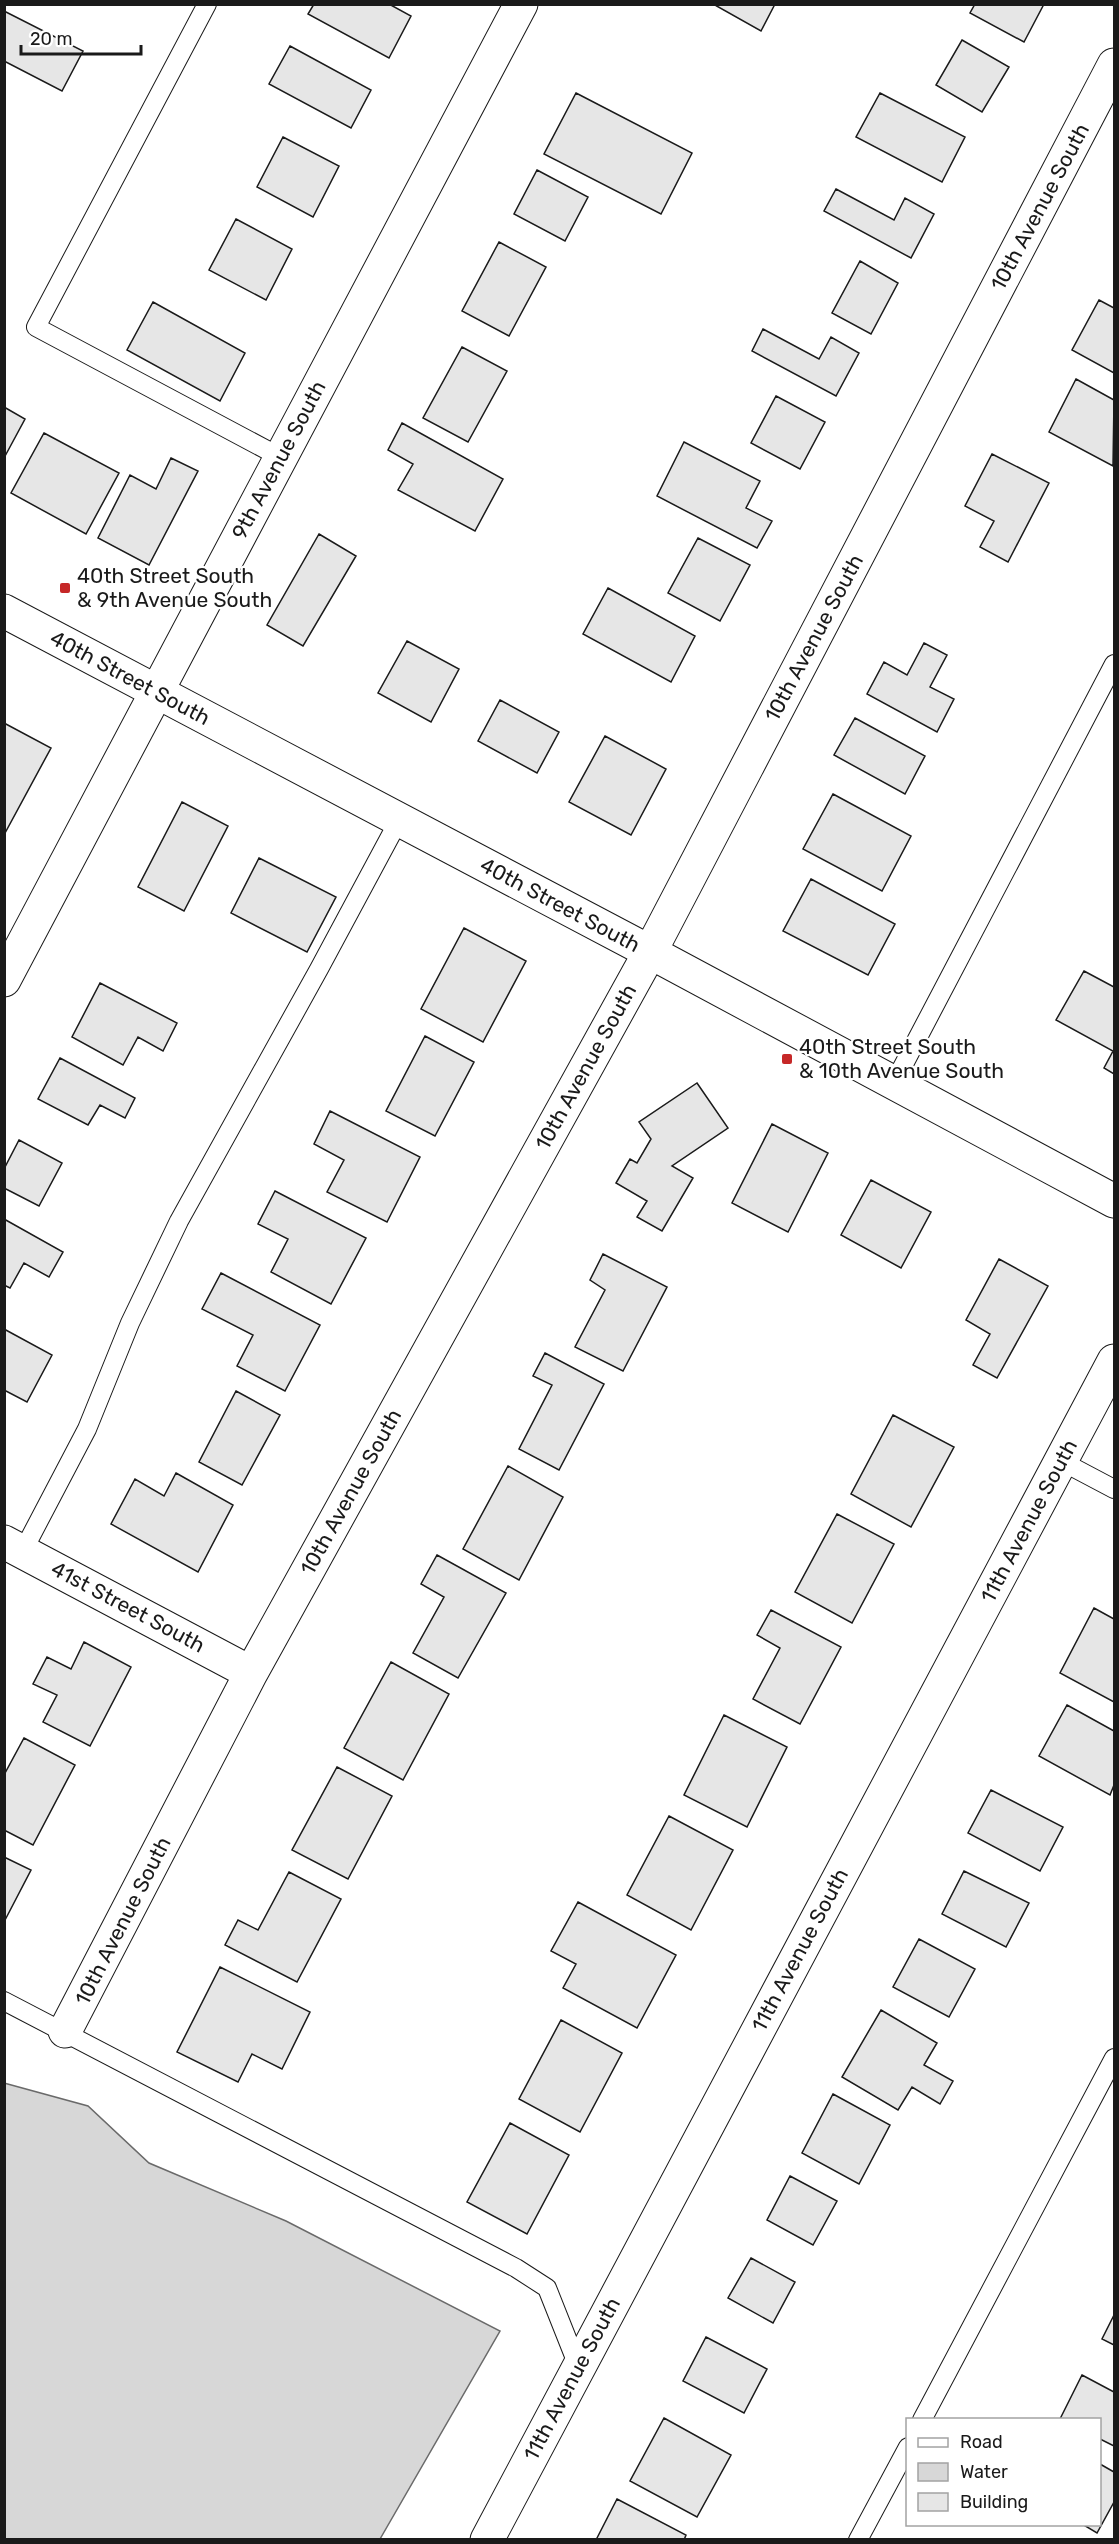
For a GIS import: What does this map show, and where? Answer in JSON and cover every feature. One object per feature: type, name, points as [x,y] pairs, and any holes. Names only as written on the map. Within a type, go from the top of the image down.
[{"type":"street","name":"9th Avenue South","points":[[4,980],[521,4]]},
{"type":"street","name":"10th Avenue South","points":[[65,2031],[251,1673],[650,952],[1114,65]]},
{"type":"street","name":"40th Street South","points":[[4,611],[650,952],[1114,1201]]},
{"type":"street","name":"11th Avenue South","points":[[487,2540],[1114,1360]]},
{"type":"street","name":"41st Street South","points":[[14,1547],[251,1673]]},
{"type":"lane","points":[[207,4],[36,327],[280,457]]},
{"type":"lane","points":[[894,1083],[1114,664]]},
{"type":"lane","points":[[14,1547],[87,1429],[130,1323],[179,1221],[399,820]]},
{"type":"lane","points":[[1061,1461],[1114,1489]]},
{"type":"lane","points":[[4,2001],[516,2268],[547,2288],[578,2366]]},
{"type":"lane","points":[[923,2418],[1114,2058]]},
{"type":"lane","points":[[858,2540],[906,2451]]},
{"type":"water","points":[[4,2083],[88,2106],[149,2163],[286,2221],[500,2331],[380,2539],[5,2539]]},
{"type":"building","points":[[314,4],[389,4],[411,16],[389,58],[308,14]]},
{"type":"building","points":[[713,4],[775,4],[761,31]]},
{"type":"building","points":[[975,4],[1044,4],[1024,42],[970,13]]},
{"type":"building","points":[[4,11],[83,51],[62,91],[4,61]]},
{"type":"building","points":[[962,40],[1009,67],[982,112],[936,85]]},
{"type":"building","points":[[290,46],[371,90],[351,128],[269,84]]},
{"type":"building","points":[[576,93],[692,153],[661,214],[544,154]]},
{"type":"building","points":[[880,93],[965,137],[942,182],[856,137]]},
{"type":"building","points":[[283,137],[339,166],[313,217],[257,187]]},
{"type":"building","points":[[537,170],[588,197],[565,241],[514,214]]},
{"type":"building","points":[[836,189],[894,220],[905,198],[934,214],[911,258],[824,211]]},
{"type":"building","points":[[236,219],[292,249],[266,300],[209,270]]},
{"type":"building","points":[[499,242],[546,267],[509,336],[462,311]]},
{"type":"building","points":[[860,261],[898,283],[871,334],[832,313]]},
{"type":"building","points":[[1099,300],[1114,308],[1114,373],[1072,350]]},
{"type":"building","points":[[153,302],[245,353],[220,401],[127,350]]},
{"type":"building","points":[[763,329],[819,359],[831,337],[859,353],[836,396],[752,351]]},
{"type":"building","points":[[462,347],[507,371],[468,442],[423,418]]},
{"type":"building","points":[[1076,379],[1114,400],[1113,466],[1049,432]]},
{"type":"building","points":[[776,396],[825,422],[800,469],[751,443]]},
{"type":"building","points":[[4,407],[25,419],[4,458]]},
{"type":"building","points":[[402,423],[503,479],[475,531],[398,490],[413,464],[388,450]]},
{"type":"building","points":[[44,433],[119,473],[86,534],[11,493]]},
{"type":"building","points":[[684,442],[760,481],[746,508],[772,521],[757,548],[657,496]]},
{"type":"building","points":[[992,454],[1049,483],[1008,562],[980,547],[994,521],[965,506]]},
{"type":"building","points":[[171,458],[198,471],[149,565],[98,538],[130,475],[156,489]]},
{"type":"building","points":[[319,534],[356,556],[303,646],[267,625]]},
{"type":"building","points":[[698,538],[750,565],[720,621],[668,593]]},
{"type":"building","points":[[608,588],[695,636],[671,682],[583,634]]},
{"type":"building","points":[[407,641],[459,669],[431,722],[378,693]]},
{"type":"building","points":[[924,643],[947,655],[930,687],[954,699],[937,732],[867,694],[884,662],[907,675]]},
{"type":"building","points":[[500,700],[559,732],[537,773],[478,741]]},
{"type":"building","points":[[855,718],[925,756],[905,794],[834,755]]},
{"type":"building","points":[[4,723],[51,748],[5,833],[4,832]]},
{"type":"building","points":[[605,736],[666,769],[631,835],[569,802]]},
{"type":"building","points":[[833,794],[911,836],[882,891],[803,849]]},
{"type":"building","points":[[182,802],[228,826],[184,911],[138,887]]},
{"type":"building","points":[[259,858],[336,897],[307,952],[231,913]]},
{"type":"building","points":[[811,879],[895,924],[868,975],[783,931]]},
{"type":"building","points":[[464,928],[526,961],[483,1042],[421,1009]]},
{"type":"building","points":[[1084,971],[1114,987],[1114,1074],[1104,1068],[1113,1051],[1056,1020]]},
{"type":"building","points":[[100,983],[177,1023],[163,1051],[138,1037],[123,1065],[72,1037]]},
{"type":"building","points":[[425,1036],[474,1062],[435,1136],[386,1111]]},
{"type":"building","points":[[60,1058],[135,1098],[125,1118],[100,1105],[88,1125],[38,1099]]},
{"type":"building","points":[[697,1083],[728,1128],[672,1166],[693,1178],[662,1231],[637,1217],[647,1201],[616,1183],[630,1159],[637,1163],[651,1139],[639,1122]]},
{"type":"building","points":[[330,1111],[420,1157],[387,1222],[327,1192],[344,1160],[314,1144]]},
{"type":"building","points":[[772,1124],[828,1153],[788,1232],[732,1203]]},
{"type":"building","points":[[19,1140],[62,1163],[39,1206],[4,1188],[4,1169]]},
{"type":"building","points":[[871,1180],[931,1212],[901,1268],[841,1235]]},
{"type":"building","points":[[275,1191],[366,1238],[331,1304],[271,1272],[288,1239],[258,1224]]},
{"type":"building","points":[[4,1219],[63,1252],[49,1277],[24,1263],[10,1288],[4,1285]]},
{"type":"building","points":[[603,1254],[667,1287],[623,1371],[575,1347],[605,1290],[590,1280]]},
{"type":"building","points":[[999,1259],[1048,1286],[997,1378],[973,1365],[990,1334],[966,1320]]},
{"type":"building","points":[[221,1273],[320,1325],[285,1391],[237,1366],[253,1335],[202,1309]]},
{"type":"building","points":[[4,1329],[52,1355],[27,1402],[4,1390]]},
{"type":"building","points":[[545,1353],[604,1384],[559,1470],[519,1449],[552,1385],[533,1376]]},
{"type":"building","points":[[236,1391],[280,1415],[242,1485],[199,1462]]},
{"type":"building","points":[[893,1415],[954,1447],[911,1527],[851,1494]]},
{"type":"building","points":[[508,1466],[563,1497],[519,1580],[463,1549]]},
{"type":"building","points":[[176,1473],[233,1505],[198,1572],[111,1524],[135,1479],[164,1496]]},
{"type":"building","points":[[837,1514],[894,1544],[852,1623],[795,1592]]},
{"type":"building","points":[[437,1555],[506,1593],[458,1678],[413,1653],[444,1597],[421,1584]]},
{"type":"building","points":[[1094,1608],[1114,1619],[1114,1702],[1060,1673]]},
{"type":"building","points":[[771,1610],[841,1647],[800,1724],[753,1699],[780,1648],[757,1635]]},
{"type":"building","points":[[84,1642],[131,1667],[90,1746],[43,1722],[57,1695],[33,1684],[47,1657],[71,1669]]},
{"type":"building","points":[[391,1662],[449,1694],[403,1780],[344,1748]]},
{"type":"building","points":[[1067,1705],[1114,1731],[1114,1785],[1110,1795],[1039,1756]]},
{"type":"building","points":[[724,1715],[787,1747],[747,1827],[684,1795]]},
{"type":"building","points":[[24,1738],[75,1765],[33,1845],[4,1830],[4,1775]]},
{"type":"building","points":[[337,1767],[392,1796],[348,1879],[292,1850]]},
{"type":"building","points":[[991,1790],[1063,1827],[1040,1871],[968,1833]]},
{"type":"building","points":[[669,1816],[733,1850],[691,1930],[627,1895]]},
{"type":"building","points":[[4,1857],[31,1870],[4,1922]]},
{"type":"building","points":[[964,1871],[1029,1903],[1006,1947],[942,1914]]},
{"type":"building","points":[[289,1872],[341,1899],[297,1982],[225,1945],[238,1920],[258,1930]]},
{"type":"building","points":[[578,1902],[676,1955],[637,2028],[563,1988],[576,1964],[551,1951]]},
{"type":"building","points":[[919,1939],[975,1969],[949,2017],[893,1987]]},
{"type":"building","points":[[220,1967],[310,2012],[282,2069],[252,2054],[238,2082],[177,2052]]},
{"type":"building","points":[[881,2010],[937,2043],[924,2065],[953,2081],[940,2104],[912,2087],[898,2110],[842,2077]]},
{"type":"building","points":[[561,2020],[622,2053],[580,2132],[519,2099]]},
{"type":"building","points":[[833,2094],[890,2125],[859,2184],[802,2153]]},
{"type":"building","points":[[510,2123],[569,2155],[527,2234],[467,2202]]},
{"type":"building","points":[[790,2176],[837,2201],[813,2245],[767,2220]]},
{"type":"building","points":[[751,2258],[795,2282],[773,2323],[728,2298]]},
{"type":"building","points":[[1114,2315],[1114,2345],[1102,2339]]},
{"type":"building","points":[[706,2337],[767,2369],[744,2413],[683,2381]]},
{"type":"building","points":[[1082,2375],[1114,2392],[1114,2446],[1101,2440],[1101,2418],[1060,2418]]},
{"type":"building","points":[[664,2418],[731,2455],[697,2517],[630,2481]]},
{"type":"building","points":[[1101,2465],[1114,2472],[1114,2502],[1101,2526]]},
{"type":"building","points":[[617,2499],[686,2535],[684,2540],[596,2540]]},
{"type":"building","points":[[1085,2526],[1101,2526],[1097,2533]]},
{"type":"place","name":"40th Street South & 9th Avenue South","points":[[65,588]]},
{"type":"place","name":"40th Street South & 10th Avenue South","points":[[787,1059]]}]
